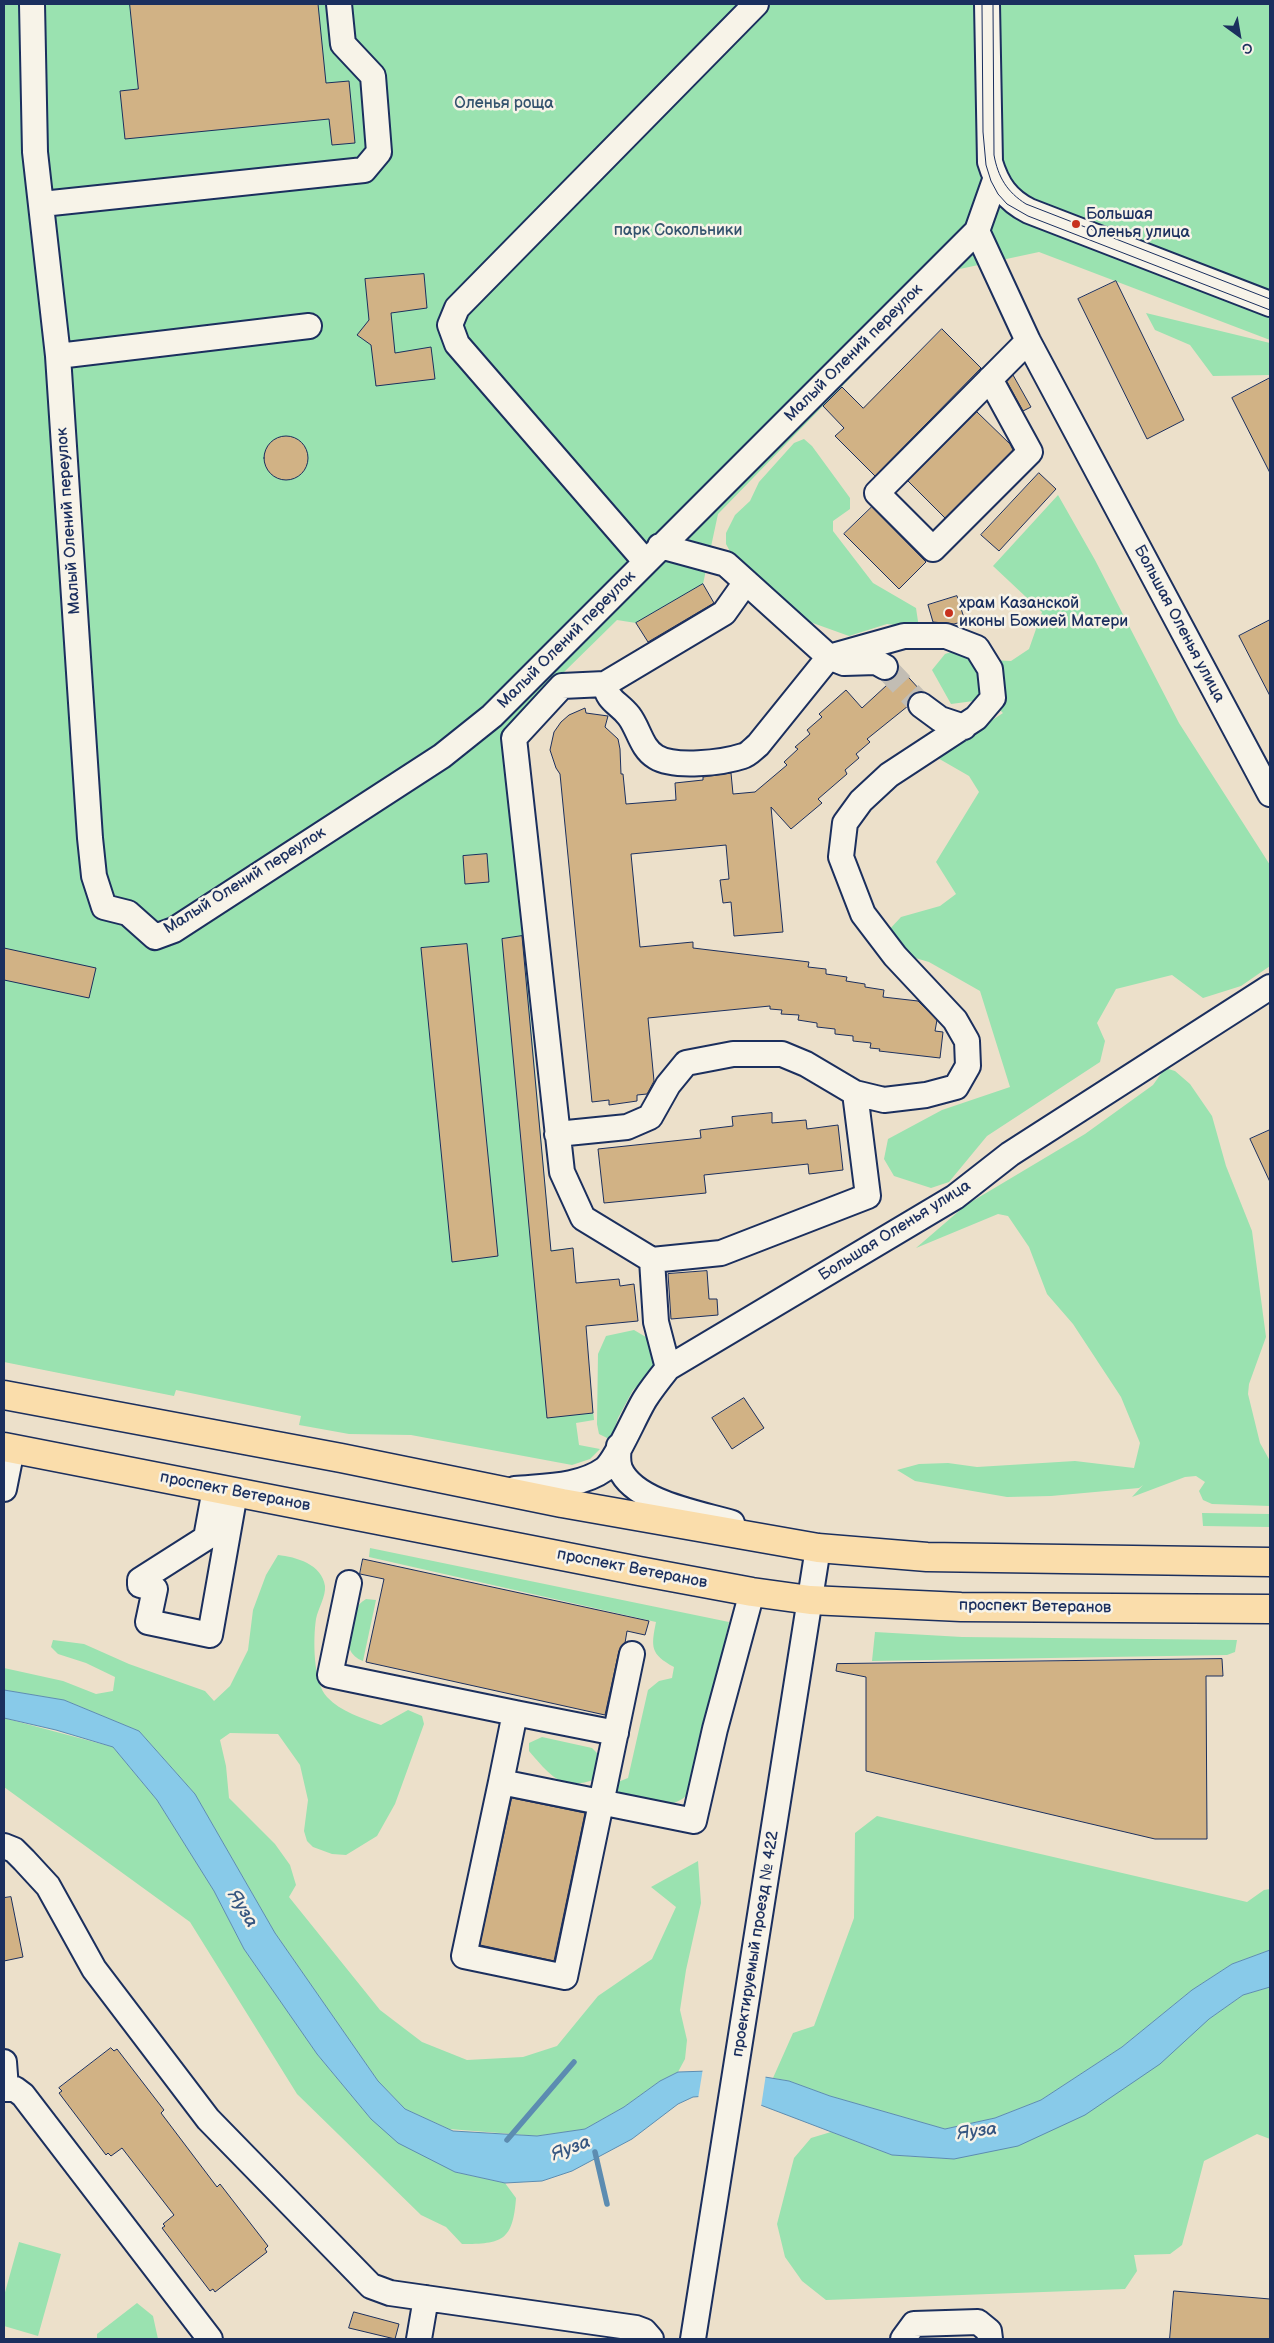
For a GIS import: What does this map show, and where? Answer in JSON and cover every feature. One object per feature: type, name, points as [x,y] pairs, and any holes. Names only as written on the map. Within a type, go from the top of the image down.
[{"type":"main road","points":[[4,1396],[572,1505],[809,1546],[927,1557],[1270,1562]]},
{"type":"main road","name":"проспект Ветеранов","points":[[8,1448],[752,1592],[810,1600],[961,1607],[1270,1609]]},
{"type":"street","name":"Малый Олений переулок","points":[[32,4],[35,152],[58,356],[94,876],[104,907],[128,913],[155,937],[174,930],[442,756],[492,716],[652,553],[977,231]]},
{"type":"street","points":[[42,204],[364,170],[379,152],[373,76],[343,44],[339,4]]},
{"type":"street","points":[[756,4],[457,308],[450,325],[457,344],[652,553],[726,564],[829,658],[844,662],[876,662],[886,667]]},
{"type":"street","points":[[987,4],[990,162],[996,180],[1011,200],[1029,211],[1270,304]]},
{"type":"street","points":[[977,231],[996,180]]},
{"type":"street","name":"Большая Оленья улица","points":[[977,231],[1028,341],[1270,794]]},
{"type":"street","points":[[58,356],[309,326]]},
{"type":"street","points":[[990,379],[1030,452],[933,549],[877,493],[990,379],[1028,341]]},
{"type":"street","points":[[746,582],[724,613],[605,684],[562,686],[514,738],[562,1172],[583,1218],[652,1260],[721,1254],[868,1196],[855,1093]]},
{"type":"street","points":[[557,1134],[627,1127],[650,1117],[668,1085],[686,1062],[733,1054],[782,1054],[806,1064],[855,1093],[884,1100],[926,1094],[956,1087],[968,1066],[967,1041],[955,1020],[895,956],[863,914],[841,857],[845,823],[861,801],[888,775],[976,718],[993,698],[990,670],[977,648],[946,636],[904,636],[829,658],[758,745],[745,756],[684,764],[656,757],[642,742],[635,723],[607,695],[605,684]]},
{"type":"street","points":[[921,705],[940,719],[964,727]]},
{"type":"street","name":"Большая Оленья улица","points":[[501,1490],[563,1485],[583,1480],[604,1469],[614,1459],[645,1398],[668,1368],[955,1197],[1010,1154],[1270,987]]},
{"type":"street","points":[[652,1260],[656,1322],[668,1368]]},
{"type":"street","points":[[619,1446],[618,1459],[620,1469],[629,1482],[646,1496],[809,1546]]},
{"type":"street","points":[[4,1489],[8,1448]]},
{"type":"street","points":[[225,1491],[210,1635],[148,1622],[155,1588],[140,1586],[140,1580],[206,1538],[225,1491]]},
{"type":"street","name":"проектируемый проезд № 422","points":[[693,2339],[810,1600],[809,1546]]},
{"type":"street","points":[[349,1583],[330,1675],[616,1733]]},
{"type":"street","points":[[501,1782],[694,1821],[715,1729],[752,1592]]},
{"type":"street","points":[[515,1712],[464,1956],[565,1976],[632,1654]]},
{"type":"street","points":[[4,1846],[14,1850],[48,1886],[94,1969],[208,2119],[364,2279],[380,2290],[636,2328],[644,2331],[651,2339]]},
{"type":"street","points":[[4,2062],[5,2089],[15,2089],[23,2095],[210,2339]]},
{"type":"street","points":[[419,2339],[426,2298]]},
{"type":"street","points":[[903,2339],[914,2324],[978,2322],[989,2332],[990,2339]]},
{"type":"green space","points":[[4,4],[1270,4],[1270,340],[1039,252],[955,270],[718,514],[703,584],[636,623],[617,620],[505,730],[551,1250],[573,1248],[580,1327],[587,1342],[594,1420],[576,1423],[579,1445],[600,1449],[590,1459],[572,1465],[411,1435],[349,1434],[299,1425],[301,1416],[176,1390],[174,1396],[4,1362]]},
{"type":"green space","points":[[1146,313],[1270,343],[1270,375],[1213,376],[1190,345],[1155,330]]},
{"type":"green space","points":[[804,439],[812,446],[850,498],[850,509],[833,521],[833,531],[873,583],[916,608],[919,628],[887,624],[849,636],[810,622],[782,602],[733,557],[726,544],[726,533],[735,515],[750,501],[759,482],[794,443]]},
{"type":"green space","points":[[1058,495],[1095,560],[1179,723],[1270,865],[1270,966],[1241,986],[1203,998],[1172,975],[1116,989],[1097,1023],[1105,1041],[1100,1062],[987,1136],[949,1182],[931,1188],[894,1176],[884,1159],[888,1139],[942,1110],[1010,1087],[980,991],[929,962],[891,951],[887,932],[901,917],[940,906],[956,894],[936,862],[979,792],[969,776],[936,757],[1003,713],[989,699],[951,704],[932,670],[945,654],[984,641],[991,660],[1011,661],[1029,649],[1042,612],[993,566]]},
{"type":"green space","points":[[1165,1068],[1175,1071],[1190,1084],[1212,1116],[1226,1166],[1252,1231],[1266,1337],[1249,1384],[1248,1394],[1260,1443],[1270,1461],[1270,1506],[1212,1504],[1203,1500],[1199,1491],[1205,1482],[1196,1476],[1185,1477],[1132,1497],[1143,1485],[1139,1488],[1051,1496],[1007,1497],[915,1481],[897,1470],[919,1464],[948,1463],[977,1467],[1075,1461],[1134,1468],[1140,1443],[1121,1397],[1073,1324],[1047,1294],[1029,1247],[1008,1216],[998,1214],[916,1248],[966,1205],[1085,1134],[1153,1085]]},
{"type":"green space","points":[[634,1330],[651,1340],[658,1358],[655,1369],[633,1390],[618,1418],[611,1440],[599,1434],[597,1424],[598,1354],[606,1336]]},
{"type":"green space","points":[[1202,1513],[1270,1514],[1270,1527],[1203,1526]]},
{"type":"green space","points":[[370,1548],[729,1622],[694,1778],[687,1795],[678,1801],[661,1805],[616,1796],[618,1782],[628,1778],[648,1690],[659,1681],[672,1678],[674,1667],[660,1658],[654,1649],[653,1638],[656,1622],[369,1557]]},
{"type":"green space","points":[[278,1555],[307,1563],[314,1567],[323,1578],[325,1590],[316,1619],[314,1649],[319,1681],[327,1697],[345,1711],[381,1725],[408,1710],[422,1716],[424,1724],[395,1804],[377,1836],[346,1855],[332,1854],[313,1847],[307,1841],[304,1831],[308,1800],[300,1765],[278,1734],[230,1733],[220,1740],[226,1766],[229,1798],[275,1844],[290,1865],[296,1885],[289,1897],[380,2010],[422,2042],[467,2060],[523,2057],[557,2046],[598,1996],[652,1959],[676,1907],[651,1887],[698,1861],[701,1903],[686,1970],[680,2010],[687,2040],[685,2059],[678,2072],[660,2081],[624,2107],[585,2129],[537,2136],[449,2129],[405,2109],[378,2081],[275,1933],[195,1794],[139,1731],[64,1700],[4,1690],[4,1668],[63,1681],[96,1694],[113,1691],[115,1677],[86,1663],[58,1654],[51,1647],[53,1640],[84,1644],[129,1664],[205,1691],[214,1701],[230,1686],[248,1650],[253,1610],[266,1575]]},
{"type":"green space","points":[[366,1599],[376,1600],[363,1661],[355,1656],[350,1649],[347,1631],[353,1612]]},
{"type":"green space","points":[[875,1632],[962,1637],[1237,1640],[1235,1652],[1227,1655],[872,1661]]},
{"type":"green space","points":[[4,1718],[113,1747],[157,1800],[214,1891],[244,1949],[317,2054],[371,2119],[455,2172],[505,2183],[516,2198],[512,2223],[503,2237],[487,2243],[462,2244],[446,2227],[421,2215],[297,2094],[190,1922],[4,1787]]},
{"type":"green space","points":[[542,1737],[592,1748],[599,1755],[596,1779],[584,1783],[574,1783],[557,1779],[550,1774],[529,1751],[529,1743]]},
{"type":"green space","points":[[877,1816],[1247,1902],[1264,1890],[1270,1889],[1270,1950],[1232,1964],[1192,1990],[1122,2047],[1041,2100],[995,2118],[945,2129],[830,2096],[789,2081],[773,2078],[793,2033],[814,2026],[854,1918],[855,1833]]},
{"type":"green space","points":[[1270,1987],[1270,2139],[1257,2134],[1204,2161],[1182,2245],[1170,2254],[1134,2255],[1137,2271],[1125,2289],[826,2300],[802,2281],[785,2257],[777,2224],[794,2158],[811,2138],[831,2132],[892,2155],[954,2159],[1209,2019],[1243,1995]]},
{"type":"green space","points":[[19,2242],[61,2254],[38,2336],[4,2326],[4,2296]]},
{"type":"green space","points":[[137,2303],[153,2316],[158,2339],[97,2339],[97,2334]]},
{"type":"water","name":"Яуза","points":[[4,1690],[64,1700],[139,1731],[195,1794],[275,1933],[378,2081],[405,2109],[453,2131],[537,2136],[585,2129],[624,2107],[660,2081],[678,2072],[708,2071],[747,2074],[789,2081],[830,2096],[945,2129],[995,2118],[1041,2100],[1122,2047],[1192,1990],[1232,1964],[1270,1950],[1270,1987],[1243,1995],[1209,2019],[1160,2064],[1085,2115],[1018,2146],[954,2159],[892,2155],[750,2101],[721,2095],[693,2097],[678,2104],[632,2139],[572,2171],[542,2181],[505,2183],[455,2172],[398,2143],[371,2119],[317,2054],[244,1949],[214,1891],[157,1800],[113,1747],[56,1730],[4,1718]]},
{"type":"pier","points":[[703,2068],[766,2074],[761,2107],[721,2098],[698,2099]]},
{"type":"building","points":[[130,4],[318,4],[326,83],[349,81],[355,143],[332,145],[329,119],[125,139],[120,91],[138,89]]},
{"type":"building","points":[[424,274],[427,308],[391,313],[395,353],[431,347],[435,379],[376,386],[371,345],[357,335],[369,320],[365,279]]},
{"type":"building","points":[[1116,281],[1184,420],[1147,439],[1078,299]]},
{"type":"building","points":[[942,329],[981,368],[875,476],[835,436],[844,428],[823,406],[842,387],[863,408]]},
{"type":"building","points":[[1013,375],[1031,407],[1023,411],[1007,382]]},
{"type":"building","points":[[1270,378],[1270,473],[1232,398]]},
{"type":"building","points":[[977,412],[1010,444],[1013,450],[945,518],[908,481]]},
{"type":"building","points":[[290,436],[302,442],[307,449],[307,467],[302,474],[295,479],[282,480],[274,477],[267,470],[264,454],[267,446],[274,439]]},
{"type":"building","points":[[1039,473],[1056,489],[999,551],[981,535]]},
{"type":"building","points":[[872,507],[926,562],[899,589],[844,534]]},
{"type":"building","points":[[703,584],[714,603],[648,642],[636,623]]},
{"type":"building","name":"храм Казанской иконы Божией Матери","points":[[957,596],[965,621],[954,624],[933,622],[928,605]]},
{"type":"building","points":[[1270,620],[1270,696],[1239,636]]},
{"type":"building","points":[[899,667],[921,691],[910,696],[908,706],[867,739],[870,742],[856,754],[859,758],[845,770],[847,774],[818,799],[822,803],[791,829],[771,807],[783,932],[734,936],[731,902],[723,903],[720,880],[729,879],[726,845],[631,854],[640,947],[693,942],[693,948],[809,962],[808,967],[826,969],[826,974],[847,977],[846,981],[884,990],[883,997],[918,1001],[937,1020],[935,1031],[943,1032],[940,1058],[879,1051],[880,1049],[870,1048],[871,1043],[853,1041],[853,1036],[835,1034],[835,1029],[817,1027],[817,1023],[798,1020],[799,1015],[781,1014],[782,1010],[770,1009],[770,1006],[648,1018],[654,1081],[647,1094],[637,1095],[637,1101],[609,1105],[609,1100],[592,1102],[560,774],[550,750],[554,732],[561,722],[569,715],[585,708],[586,713],[608,716],[605,727],[618,739],[626,804],[676,800],[675,783],[703,780],[703,777],[731,773],[733,794],[755,792],[787,765],[784,762],[798,749],[795,747],[810,734],[807,730],[822,717],[819,714],[846,690],[862,708],[887,685],[882,680],[892,678]]},
{"type":"building","points":[[487,854],[489,882],[465,884],[463,856]]},
{"type":"building","points":[[522,936],[551,1251],[573,1248],[576,1283],[619,1279],[620,1286],[634,1284],[638,1321],[586,1326],[593,1413],[547,1418],[502,939]]},
{"type":"building","points":[[467,944],[498,1256],[452,1262],[421,948]]},
{"type":"building","points":[[4,948],[96,968],[89,998],[4,980]]},
{"type":"building","points":[[772,1113],[772,1123],[806,1120],[807,1129],[838,1125],[843,1170],[809,1174],[808,1164],[704,1175],[706,1193],[604,1203],[598,1149],[701,1138],[700,1130],[733,1126],[732,1117]]},
{"type":"building","points":[[1270,1130],[1270,1182],[1250,1139]]},
{"type":"building","points":[[707,1271],[709,1299],[717,1299],[718,1315],[671,1319],[668,1274]]},
{"type":"building","points":[[744,1398],[764,1428],[732,1449],[712,1418]]},
{"type":"building","points":[[363,1559],[649,1621],[645,1635],[627,1631],[625,1643],[619,1651],[605,1715],[366,1662],[384,1579],[360,1574]]},
{"type":"building","points":[[1222,1659],[1223,1676],[1206,1676],[1207,1839],[1155,1839],[866,1771],[866,1677],[836,1671],[837,1664]]},
{"type":"building","points":[[512,1798],[585,1813],[554,1961],[480,1945]]},
{"type":"building","points":[[11,1897],[23,1957],[4,1961],[4,1898]]},
{"type":"building","points":[[111,2048],[114,2051],[117,2049],[164,2110],[161,2113],[217,2187],[220,2184],[268,2246],[265,2249],[267,2252],[215,2292],[213,2289],[210,2291],[162,2228],[165,2226],[163,2224],[174,2215],[122,2148],[111,2156],[108,2153],[106,2155],[59,2093],[62,2091],[59,2088]]},
{"type":"building","points":[[1174,2291],[1270,2299],[1270,2339],[1170,2339]]},
{"type":"building","points":[[354,2312],[399,2324],[395,2339],[349,2328]]},
{"type":"waterway","points":[[507,2140],[574,2062]]},
{"type":"waterway","name":"Яуза","points":[[595,2152],[607,2204]]},
{"type":"tunnel","points":[[885,667],[921,705]]},
{"type":"tram line","points":[[982,4],[983,132],[986,165],[991,181],[998,194],[1007,204],[1028,216],[1270,310]]},
{"type":"tram line","points":[[993,4],[994,155],[1001,177],[1009,189],[1026,204],[1270,299]]},
{"type":"place","name":"Большая Оленья улица","points":[[1076,224]]},
{"type":"place","name":"храм Казанской иконы Божией Матери","points":[[949,613]]},
{"type":"park label","name":"Оленья роща","points":[[504,104]]},
{"type":"park label","name":"парк Сокольники","points":[[678,231]]}]
